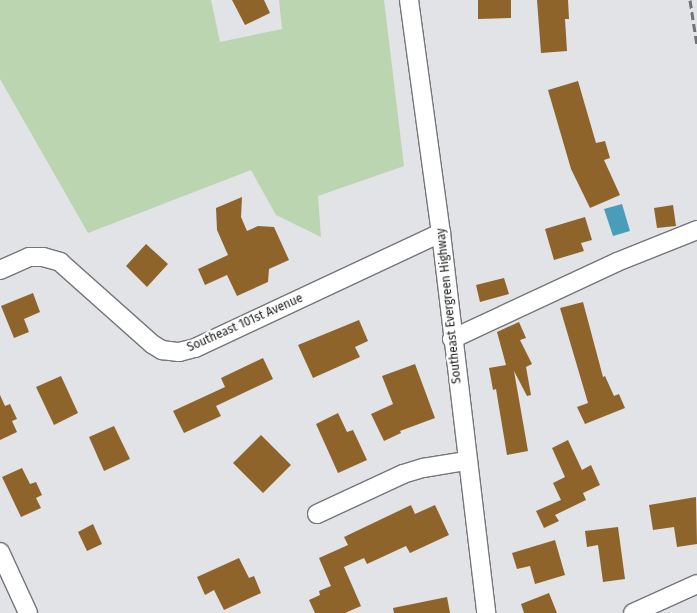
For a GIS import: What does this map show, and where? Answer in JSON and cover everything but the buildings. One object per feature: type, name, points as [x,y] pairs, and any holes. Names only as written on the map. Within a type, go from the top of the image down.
[{"type":"street","name":"Southeast Evergreen Highway","points":[[409,0],[441,233],[466,461],[486,613]]},
{"type":"street","points":[[452,339],[617,262],[697,230]]},
{"type":"street","name":"Southeast 101st Avenue","points":[[0,270],[29,257],[43,257],[60,262],[152,344],[162,350],[179,352],[194,348],[441,233]]},
{"type":"street","points":[[317,514],[402,474],[423,468],[466,461]]},
{"type":"street","points":[[0,552],[28,613]]},
{"type":"street","points":[[633,613],[697,584]]},
{"type":"green space","points":[[0,0],[211,0],[220,42],[282,29],[279,0],[384,0],[404,166],[318,196],[321,237],[276,215],[251,170],[88,233],[0,79]]},
{"type":"water","points":[[622,204],[630,231],[613,236],[604,209]]},
{"type":"railway","points":[[690,0],[697,45]]}]
